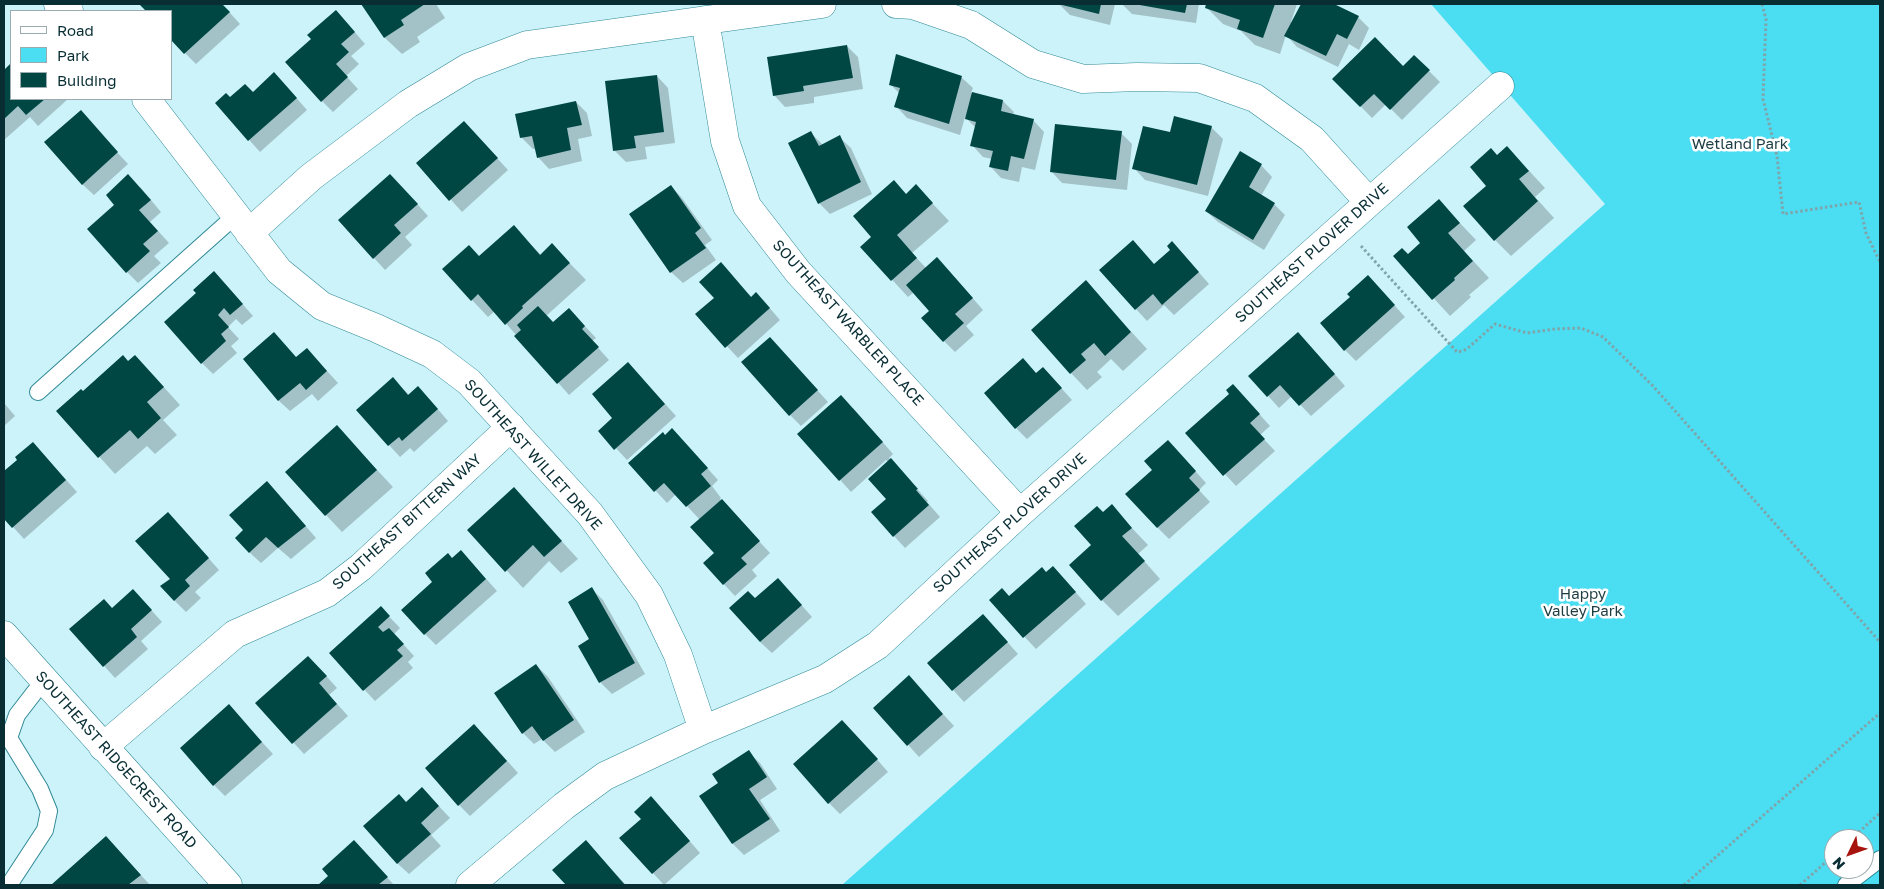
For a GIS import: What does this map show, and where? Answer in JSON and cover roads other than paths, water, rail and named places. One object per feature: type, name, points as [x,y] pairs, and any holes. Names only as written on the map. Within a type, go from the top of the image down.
[{"type":"street","points":[[242,224],[311,177],[408,104],[468,67],[527,45],[822,4]]},
{"type":"street","points":[[896,4],[913,5],[971,25],[1033,64],[1083,79],[1137,77],[1198,78],[1255,98],[1312,139],[1369,202]]},
{"type":"street","name":"SOUTHEAST WARBLER PLACE","points":[[706,20],[725,141],[747,206],[798,272],[1020,513]]},
{"type":"street","name":"SOUTHEAST PLOVER DRIVE","points":[[470,885],[564,806],[605,776],[703,730],[825,679],[878,644],[1020,513],[1500,86]]},
{"type":"street","name":"SOUTHEAST WILLET DRIVE","points":[[147,100],[279,271],[322,306],[432,354],[469,382],[590,514],[650,595],[678,655],[703,730]]},
{"type":"street","name":"SOUTHEAST BITTERN WAY","points":[[103,747],[234,634],[327,593],[361,567],[511,427]]},
{"type":"street","name":"SOUTHEAST RIDGECREST ROAD","points":[[4,634],[225,884]]},
{"type":"lane","points":[[38,392],[242,224]]},
{"type":"lane","points":[[10,885],[45,830],[49,811],[40,789],[6,740],[17,715],[44,680]]},
{"type":"lane","points":[[1846,885],[1880,859]]},
{"type":"park label","name":"Wetland Park","points":[[1740,144]]},
{"type":"park label","name":"Happy Valley Park","points":[[1583,602]]}]
